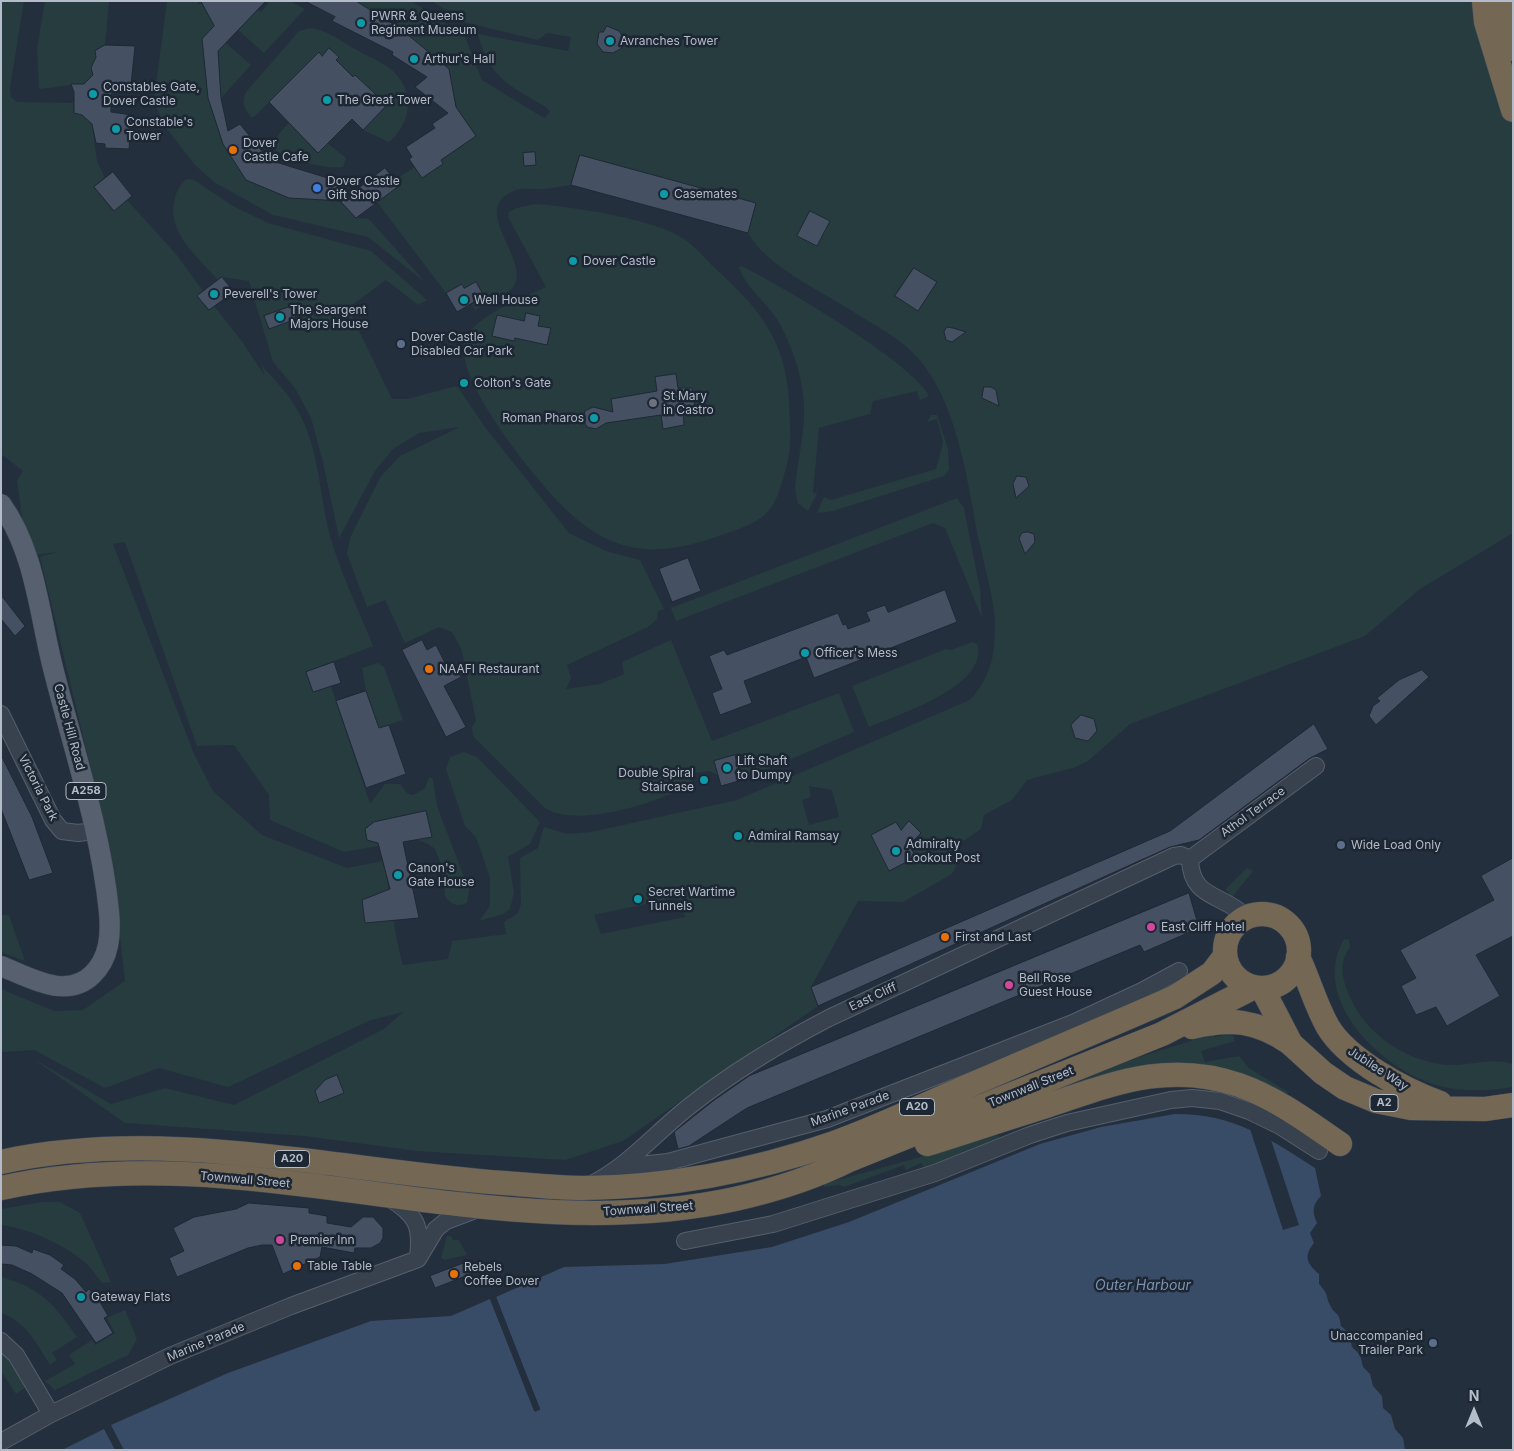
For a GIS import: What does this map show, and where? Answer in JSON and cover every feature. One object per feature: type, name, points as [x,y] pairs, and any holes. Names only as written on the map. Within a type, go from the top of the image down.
[{"type":"highway","points":[[1484,1],[1486,22],[1513,110]]},
{"type":"highway","points":[[1501,1],[1513,49]]},
{"type":"highway","points":[[1266,914],[1286,923],[1297,941],[1298,957],[1295,966],[1286,978],[1272,986],[1258,988],[1238,979],[1232,973],[1225,956],[1225,947],[1232,928],[1246,917],[1266,914]]},
{"type":"highway","name":"Townwall Street","points":[[1,1162],[63,1152],[114,1149],[162,1150],[267,1156],[466,1180],[584,1188],[660,1184],[703,1177],[834,1143],[1146,999],[1195,985],[1212,973],[1225,956]]},
{"type":"highway","name":"Jubilee Way","points":[[1298,957],[1315,1002],[1341,1045],[1390,1080],[1421,1096],[1451,1107]]},
{"type":"highway","name":"Townwall Street","points":[[1,1188],[28,1182],[117,1173],[185,1175],[273,1182],[479,1208],[561,1213],[631,1213],[686,1207],[762,1193],[825,1173],[849,1160],[1162,1034],[1258,988]]},
{"type":"highway","name":"Jubilee Way","points":[[1258,988],[1292,1044],[1323,1074],[1345,1088],[1376,1101],[1411,1108],[1451,1107],[1486,1109],[1513,1105]]},
{"type":"highway","points":[[1162,1034],[1215,1021],[1245,1022],[1269,1029],[1292,1044]]},
{"type":"highway","points":[[825,1173],[850,1170],[1116,1082],[1149,1075],[1177,1074],[1236,1084],[1266,1096],[1330,1148]]},
{"type":"main road","name":"Castle Hill Road","points":[[1,504],[14,522],[29,561],[53,670],[70,725],[94,831],[109,913],[108,950],[102,964],[92,976],[76,986],[52,986],[1,966]]},
{"type":"street","name":"Victoria Park","points":[[1,714],[53,820],[62,831],[78,833],[94,831]]},
{"type":"street","name":"Athol Terrace","points":[[1190,859],[1316,766]]},
{"type":"street","name":"East Cliff","points":[[584,1188],[620,1168],[691,1104],[778,1045],[829,1018],[1174,856],[1181,855],[1190,859]]},
{"type":"street","points":[[1190,859],[1193,881],[1199,887],[1237,908],[1246,917]]},
{"type":"street","points":[[1146,999],[1179,971]]},
{"type":"street","name":"Marine Parade","points":[[620,1168],[668,1162],[827,1119],[1077,1030]]},
{"type":"street","points":[[685,1241],[773,1224],[935,1173],[1030,1135],[1067,1123],[1171,1100],[1192,1098],[1220,1101],[1250,1111],[1330,1148]]},
{"type":"street","points":[[386,1196],[407,1209],[416,1221],[420,1240],[418,1260]]},
{"type":"street","points":[[418,1260],[436,1229],[446,1221],[479,1208]]},
{"type":"street","name":"Marine Parade","points":[[1,1442],[51,1414],[170,1356],[292,1306],[418,1260]]},
{"type":"street","points":[[1,1341],[16,1355],[51,1414]]},
{"type":"green space","points":[[1,1],[24,1],[10,88],[11,97],[17,102],[74,103],[73,112],[81,113],[92,125],[97,161],[105,178],[94,187],[113,211],[127,200],[176,254],[203,291],[197,296],[208,310],[214,306],[241,340],[265,376],[261,365],[287,394],[299,413],[312,444],[333,546],[373,646],[306,672],[331,686],[370,804],[385,784],[400,784],[408,794],[413,795],[425,788],[429,777],[433,779],[437,806],[469,890],[467,903],[454,904],[445,896],[441,864],[435,849],[428,844],[374,822],[365,828],[367,840],[378,843],[379,846],[344,852],[270,820],[269,795],[234,745],[197,746],[125,542],[113,544],[194,754],[213,791],[262,835],[347,868],[383,861],[403,965],[448,959],[452,941],[506,934],[504,922],[518,913],[521,904],[520,858],[538,848],[544,827],[567,834],[591,832],[737,800],[970,700],[984,681],[988,672],[993,653],[995,619],[958,439],[939,389],[925,367],[909,349],[881,329],[795,277],[768,257],[748,233],[756,203],[580,155],[571,185],[545,189],[518,190],[501,199],[497,210],[498,222],[515,262],[517,275],[512,289],[475,310],[472,304],[484,296],[476,282],[464,288],[461,284],[446,293],[377,202],[399,186],[394,180],[436,154],[455,151],[476,136],[456,107],[449,69],[401,29],[356,1],[411,1],[429,12],[465,37],[482,80],[544,118],[550,112],[546,107],[512,86],[495,71],[488,61],[478,34],[568,51],[571,37],[547,33],[538,40],[464,22],[432,1],[1473,1],[1513,127],[1513,533],[1420,589],[1365,636],[1130,724],[1088,761],[1073,768],[1027,780],[1012,800],[984,815],[981,829],[962,842],[957,852],[958,862],[952,874],[903,902],[858,901],[811,987],[818,1006],[623,1141],[565,1160],[417,1151],[304,1136],[125,1123],[32,1058],[111,1104],[165,1088],[234,1105],[384,1029],[403,1012],[371,1020],[228,1087],[159,1068],[105,1088],[34,1050],[1,1051],[1,989],[54,1011],[83,1010],[125,981],[110,848],[40,557],[57,552],[27,556],[17,480],[23,471],[1,454]],"holes":[[[809,786],[832,790],[839,817],[809,825],[802,800],[811,797]],[[896,822],[901,830],[909,822],[921,833],[909,845],[916,857],[889,871],[871,835]],[[678,897],[685,917],[601,934],[594,915]]]},
{"type":"green space","points":[[45,1],[109,1],[105,45],[96,51],[96,59],[91,68],[94,74],[82,86],[74,85],[39,89],[37,49]]},
{"type":"green space","points":[[167,1],[198,1],[198,5],[202,3],[214,26],[202,39],[208,98],[223,144],[246,180],[289,198],[340,201],[356,218],[369,219],[426,283],[368,237],[273,215],[214,182],[195,165],[163,124],[154,100]]},
{"type":"green space","points":[[267,1],[290,1],[305,9],[264,53],[238,30],[258,10],[261,12],[268,4]]},
{"type":"green space","points":[[310,28],[328,33],[380,62],[393,71],[400,80],[408,98],[408,108],[402,126],[389,142],[363,130],[334,68],[319,53],[254,117],[251,117],[245,108],[244,96],[246,92],[299,31]]},
{"type":"green space","points":[[226,43],[251,65],[221,98],[218,51]]},
{"type":"green space","points":[[289,123],[308,141],[317,153],[327,143],[346,158],[343,167],[337,168],[310,164],[277,152],[275,148],[276,140]]},
{"type":"green space","points":[[187,179],[194,180],[233,206],[268,223],[371,251],[427,300],[418,305],[386,280],[348,308],[392,399],[407,399],[457,386],[485,427],[569,533],[606,551],[640,560],[664,609],[658,611],[657,619],[648,627],[567,665],[571,678],[566,689],[600,684],[624,674],[622,662],[671,640],[712,741],[839,693],[854,732],[742,780],[735,756],[714,761],[718,775],[709,771],[687,774],[693,783],[641,805],[578,816],[560,814],[545,808],[473,736],[472,727],[476,721],[462,651],[452,632],[439,627],[405,643],[385,600],[367,607],[347,554],[350,538],[381,476],[400,456],[460,427],[419,433],[393,449],[375,471],[339,538],[323,462],[311,418],[295,388],[273,362],[249,281],[222,277],[218,280],[192,252],[178,231],[173,207],[179,188]]},
{"type":"green space","points":[[534,204],[612,215],[654,225],[671,232],[684,239],[697,250],[735,287],[763,320],[773,336],[785,373],[789,396],[790,450],[778,493],[767,513],[759,519],[734,531],[690,545],[649,549],[622,545],[599,535],[572,515],[541,483],[503,433],[485,406],[472,381],[465,358],[465,341],[470,332],[488,316],[512,302],[546,287],[508,217],[509,212],[517,208]]},
{"type":"green space","points":[[741,266],[813,306],[873,345],[918,382],[929,396],[920,400],[917,391],[873,401],[870,414],[819,428],[813,492],[817,494],[808,511],[798,503],[795,490],[804,417],[802,385],[799,373],[792,350],[777,319],[746,281],[739,267]]},
{"type":"green space","points":[[931,415],[937,415],[948,449],[949,470],[944,476],[833,511],[817,513],[824,497],[831,500],[936,469],[943,442],[937,419],[927,422]]},
{"type":"green space","points":[[957,498],[964,508],[980,589],[982,618],[945,528],[933,523],[676,621],[671,608]]},
{"type":"green space","points":[[972,642],[977,644],[977,659],[970,673],[956,686],[919,707],[869,727],[852,686],[946,649],[951,650]]},
{"type":"green space","points":[[378,663],[384,667],[403,720],[379,728],[366,691],[362,668]]},
{"type":"green space","points":[[464,752],[477,757],[540,822],[530,844],[508,857],[514,892],[510,909],[503,914],[479,921],[490,906],[490,878],[476,837],[465,826],[446,769],[450,757]]},
{"type":"green space","points":[[1247,868],[1253,871],[1233,896],[1230,896],[1226,889]]},
{"type":"green space","points":[[1,915],[9,915],[25,961],[1,952]]},
{"type":"green space","points":[[1344,939],[1349,940],[1350,947],[1344,959],[1342,971],[1347,990],[1368,1025],[1380,1036],[1408,1054],[1440,1064],[1456,1065],[1491,1061],[1513,1064],[1513,1087],[1476,1090],[1440,1086],[1418,1078],[1396,1066],[1376,1049],[1358,1030],[1344,1009],[1336,986],[1335,962]]},
{"type":"green space","points":[[1232,1033],[1235,1041],[1201,1051],[1205,1062],[1239,1056],[1249,1068],[1288,1092],[1286,1095],[1207,1068],[1041,1099],[1039,1095],[1130,1060],[1213,1034],[1215,1037]]},
{"type":"green space","points":[[998,1135],[1002,1140],[926,1172],[921,1163],[906,1170],[904,1165],[844,1187],[839,1185],[824,1187],[824,1184]]},
{"type":"green space","points":[[42,1202],[60,1202],[80,1213],[111,1282],[102,1283],[90,1267],[60,1245],[37,1235],[1,1225],[1,1209]]},
{"type":"green space","points":[[447,1236],[451,1236],[453,1240],[459,1240],[467,1255],[444,1260],[441,1257]]},
{"type":"green space","points":[[1,1277],[26,1286],[45,1299],[54,1307],[77,1337],[52,1353],[57,1360],[50,1365],[30,1334],[17,1322],[1,1313]]},
{"type":"green space","points":[[125,1310],[137,1339],[128,1355],[55,1390],[45,1381],[75,1364],[69,1355],[92,1340],[95,1345],[115,1333],[107,1318]]},
{"type":"green space","points":[[1,1347],[28,1386],[16,1394],[1,1371]]},
{"type":"water","name":"Outer Harbour","points":[[1175,1114],[1215,1118],[1249,1129],[1281,1146],[1315,1168],[1321,1196],[1316,1202],[1314,1209],[1317,1223],[1310,1233],[1314,1243],[1308,1252],[1308,1260],[1319,1274],[1319,1284],[1338,1315],[1341,1326],[1349,1333],[1352,1347],[1360,1355],[1363,1367],[1370,1374],[1373,1386],[1382,1396],[1383,1408],[1391,1415],[1395,1429],[1403,1438],[1405,1450],[124,1450],[111,1425],[228,1373],[371,1321],[451,1316],[490,1299],[535,1412],[540,1409],[496,1297],[564,1267],[665,1264],[772,1247],[849,1222],[1040,1144],[1101,1127]]},
{"type":"water","points":[[104,1429],[115,1450],[62,1450]]},
{"type":"pier","points":[[1250,1129],[1271,1140],[1299,1225],[1283,1230]]},
{"type":"pier","points":[[496,1297],[540,1410],[534,1411],[490,1299],[492,1298],[537,1409],[493,1298]]},
{"type":"building","points":[[201,1],[266,1],[218,51],[221,98],[228,131],[240,124],[269,160],[344,183],[342,201],[289,198],[246,180],[223,144],[208,98],[202,39],[214,26]]},
{"type":"building","points":[[305,1],[356,1],[401,29],[449,69],[456,107],[476,136],[441,160],[443,164],[422,178],[409,159],[412,157],[406,147],[435,128],[432,124],[448,113],[415,87],[427,77],[392,55],[393,52],[332,21],[335,17]]},
{"type":"building","name":"Avranches Tower","points":[[607,26],[619,31],[624,38],[622,48],[613,53],[603,52],[597,44],[599,32],[603,32]]},
{"type":"building","name":"Constables Gate, Dover Castle","points":[[105,45],[135,46],[131,85],[113,83],[111,100],[111,112],[132,115],[129,149],[105,148],[105,144],[96,143],[92,124],[82,115],[74,113],[74,92],[71,84],[84,84],[93,75],[91,68],[96,57],[95,51]]},
{"type":"building","name":"The Great Tower","points":[[329,48],[339,57],[336,60],[353,77],[355,75],[387,105],[363,130],[352,119],[318,153],[269,102],[319,52],[322,56]]},
{"type":"building","points":[[535,152],[536,165],[524,166],[523,153]]},
{"type":"building","name":"Casemates","points":[[580,155],[756,203],[748,233],[571,185]]},
{"type":"building","points":[[385,168],[399,186],[356,218],[341,202]]},
{"type":"building","points":[[113,172],[132,196],[114,211],[94,187]]},
{"type":"building","points":[[810,211],[830,221],[817,246],[797,236]]},
{"type":"building","points":[[914,268],[937,282],[918,311],[895,296]]},
{"type":"building","name":"Peverell's Tower","points":[[222,277],[234,292],[209,310],[197,296]]},
{"type":"building","name":"Well House","points":[[476,282],[484,296],[457,312],[446,293],[462,284],[464,288]]},
{"type":"building","name":"The Seargent Majors House","points":[[292,306],[296,319],[269,329],[264,316]]},
{"type":"building","points":[[526,313],[540,316],[538,326],[551,328],[547,345],[515,338],[514,341],[492,336],[497,315],[524,321]]},
{"type":"building","points":[[947,327],[966,332],[952,342],[946,340],[944,332]]},
{"type":"building","name":"St Mary in Castro","points":[[676,374],[678,388],[692,388],[695,408],[683,410],[684,425],[663,429],[661,415],[606,423],[596,429],[587,427],[583,419],[585,411],[593,407],[613,412],[611,399],[657,391],[655,377]]},
{"type":"building","points":[[984,387],[991,387],[996,390],[999,406],[982,398]]},
{"type":"building","points":[[1017,476],[1026,477],[1029,486],[1016,498],[1013,484]]},
{"type":"building","points":[[1022,533],[1034,534],[1035,542],[1025,554],[1019,538]]},
{"type":"building","points":[[688,558],[701,591],[672,602],[659,569]]},
{"type":"building","name":"Officer's Mess","points":[[945,590],[957,622],[814,678],[806,657],[744,681],[752,703],[720,715],[712,693],[722,689],[709,656],[724,650],[727,655],[838,613],[843,625],[846,624],[848,629],[870,621],[866,612],[885,605],[888,612]]},
{"type":"building","points":[[1,595],[25,626],[15,636],[1,619]]},
{"type":"building","points":[[422,640],[427,650],[436,645],[447,667],[454,663],[461,677],[444,686],[466,727],[446,737],[402,650]]},
{"type":"building","points":[[334,662],[341,683],[313,692],[306,672]]},
{"type":"building","points":[[1422,670],[1429,677],[1376,725],[1369,716],[1373,706],[1380,701],[1377,698],[1399,680]]},
{"type":"building","points":[[366,691],[379,728],[389,725],[406,774],[366,788],[336,701]]},
{"type":"building","points":[[1081,715],[1094,719],[1097,731],[1088,741],[1075,738],[1071,725]]},
{"type":"building","points":[[1314,724],[1328,749],[1310,758],[1199,840],[1170,847],[818,1006],[811,987],[1170,831]]},
{"type":"building","points":[[1,755],[32,817],[53,873],[29,880],[1,809]]},
{"type":"building","name":"Lift Shaft to Dumpy","points":[[735,755],[742,780],[721,786],[714,761]]},
{"type":"building","name":"Canon's Gate House","points":[[426,811],[432,837],[403,842],[419,918],[365,923],[362,900],[390,889],[378,843],[367,840],[365,829],[374,822]]},
{"type":"building","name":"Admiralty Lookout Post","points":[[909,821],[921,833],[909,845],[916,857],[889,871],[871,835],[896,822],[901,830]]},
{"type":"building","points":[[1513,858],[1513,936],[1476,955],[1500,996],[1447,1026],[1436,1007],[1416,1015],[1401,986],[1416,978],[1400,950],[1494,900],[1481,876]]},
{"type":"building","points":[[1189,893],[1199,928],[1144,952],[1140,945],[747,1108],[689,1146],[678,1149],[674,1132],[713,1101],[749,1076]]},
{"type":"building","points":[[337,1075],[344,1093],[319,1103],[315,1091],[325,1080]]},
{"type":"building","name":"Premier Inn","points":[[249,1203],[309,1208],[309,1213],[327,1216],[327,1223],[351,1227],[363,1217],[373,1217],[383,1228],[383,1238],[380,1243],[371,1248],[355,1248],[354,1253],[322,1247],[320,1257],[283,1274],[272,1245],[262,1245],[248,1248],[177,1277],[169,1258],[184,1251],[173,1228],[194,1217],[236,1209]]},
{"type":"building","name":"Gateway Flats","points":[[1,1245],[16,1246],[32,1253],[33,1249],[50,1255],[64,1265],[61,1269],[75,1279],[86,1292],[89,1289],[100,1302],[108,1316],[104,1318],[113,1333],[96,1343],[62,1293],[32,1274],[12,1265],[1,1264]]},
{"type":"building","points":[[472,1260],[476,1272],[435,1288],[430,1276]]},
{"type":"place","name":"PWRR & Queens Regiment Museum","points":[[361,23]]},
{"type":"place","name":"Avranches Tower","points":[[610,41]]},
{"type":"place","name":"Arthur's Hall","points":[[414,59]]},
{"type":"place","name":"Constables Gate, Dover Castle","points":[[93,94]]},
{"type":"place","name":"The Great Tower","points":[[327,100]]},
{"type":"place","name":"Constable's Tower","points":[[116,129]]},
{"type":"place","name":"Dover Castle Cafe","points":[[233,150]]},
{"type":"place","name":"Dover Castle Gift Shop","points":[[317,188]]},
{"type":"place","name":"Casemates","points":[[664,194]]},
{"type":"place","name":"Dover Castle","points":[[573,261]]},
{"type":"place","name":"Peverell's Tower","points":[[214,294]]},
{"type":"place","name":"Well House","points":[[464,300]]},
{"type":"place","name":"The Seargent Majors House","points":[[280,317]]},
{"type":"place","name":"Dover Castle Disabled Car Park","points":[[401,344]]},
{"type":"place","name":"Colton's Gate","points":[[464,383]]},
{"type":"place","name":"St Mary in Castro","points":[[653,403]]},
{"type":"place","name":"Roman Pharos","points":[[594,418]]},
{"type":"place","name":"Officer's Mess","points":[[805,653]]},
{"type":"place","name":"NAAFI Restaurant","points":[[429,669]]},
{"type":"place","name":"Lift Shaft to Dumpy","points":[[727,768]]},
{"type":"place","name":"Double Spiral Staircase","points":[[704,780]]},
{"type":"place","name":"Admiral Ramsay","points":[[738,836]]},
{"type":"place","name":"Wide Load Only","points":[[1341,845]]},
{"type":"place","name":"Admiralty Lookout Post","points":[[896,851]]},
{"type":"place","name":"Canon's Gate House","points":[[398,875]]},
{"type":"place","name":"Secret Wartime Tunnels","points":[[638,899]]},
{"type":"place","name":"East Cliff Hotel","points":[[1151,927]]},
{"type":"place","name":"First and Last","points":[[945,937]]},
{"type":"place","name":"Bell Rose Guest House","points":[[1009,985]]},
{"type":"place","name":"Premier Inn","points":[[280,1240]]},
{"type":"place","name":"Table Table","points":[[297,1266]]},
{"type":"place","name":"Rebels Coffee Dover","points":[[454,1274]]},
{"type":"place","name":"Gateway Flats","points":[[81,1297]]},
{"type":"place","name":"Unaccompanied Trailer Park","points":[[1433,1343]]}]
